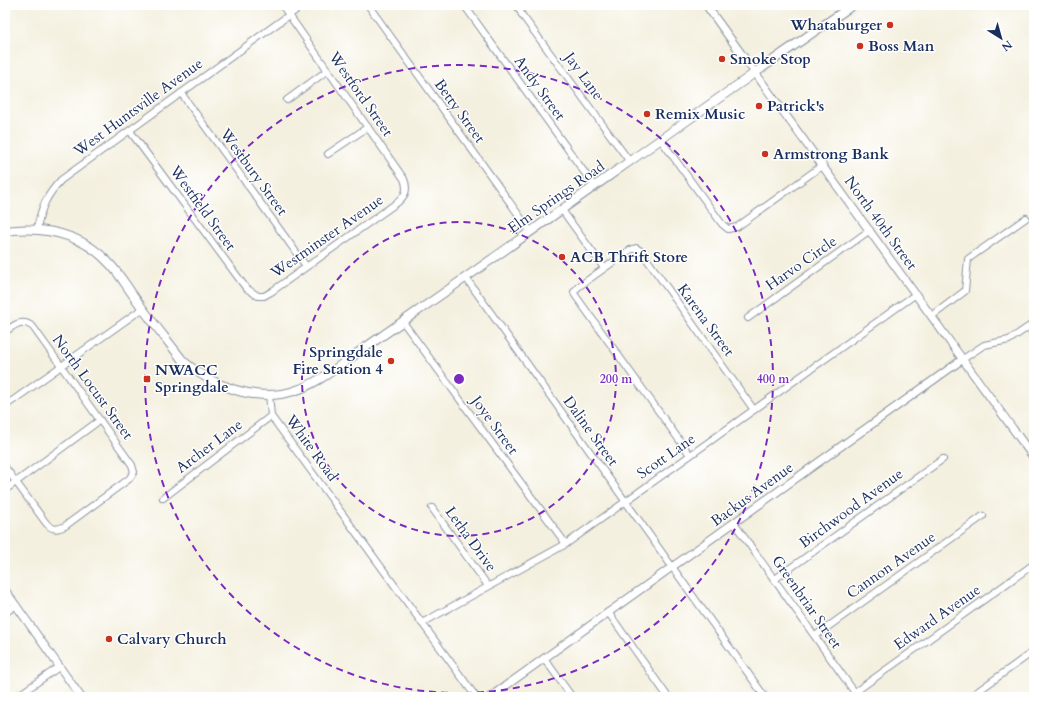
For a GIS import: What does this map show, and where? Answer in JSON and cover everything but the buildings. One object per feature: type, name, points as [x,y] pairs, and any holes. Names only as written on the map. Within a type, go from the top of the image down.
[{"type":"main road","name":"Elm Springs Road","points":[[269,394],[281,394],[294,391],[311,384],[466,278],[853,5]]},
{"type":"main road","points":[[5,231],[37,229],[56,232],[73,237],[93,248],[109,263],[183,361],[216,383],[251,393],[269,394]]},
{"type":"street","name":"Westford Street","points":[[282,5],[404,179],[407,184],[406,190]]},
{"type":"street","name":"West Huntsville Avenue","points":[[37,229],[41,210],[52,189],[61,180],[303,5]]},
{"type":"street","name":"Betty Street","points":[[368,5],[531,232]]},
{"type":"street","name":"Andy Street","points":[[464,5],[595,187]]},
{"type":"street","name":"Jay Lane","points":[[517,5],[630,162]]},
{"type":"street","name":"North 40th Street","points":[[706,5],[1034,458]]},
{"type":"street","points":[[287,100],[328,70]]},
{"type":"street","name":"Westbury Street","points":[[181,94],[306,266]]},
{"type":"street","points":[[328,154],[368,127]]},
{"type":"street","name":"Westfield Street","points":[[130,131],[246,288],[258,296]]},
{"type":"street","points":[[661,140],[722,224],[728,229],[737,227],[823,165]]},
{"type":"street","name":"Westminster Avenue","points":[[258,296],[264,296],[271,292],[398,202],[404,196],[406,190]]},
{"type":"street","points":[[562,210],[604,268],[578,287],[574,292],[576,297],[690,455]]},
{"type":"street","points":[[932,316],[965,291],[968,259],[1026,218]]},
{"type":"street","name":"Harvo Circle","points":[[748,318],[870,230]]},
{"type":"street","name":"Karena Street","points":[[604,268],[630,250],[636,248],[641,251],[754,410]]},
{"type":"street","name":"Daline Street","points":[[466,278],[765,697]]},
{"type":"street","name":"Scott Lane","points":[[422,623],[566,544],[916,294]]},
{"type":"street","points":[[5,406],[142,308]]},
{"type":"street","name":"North Locust Street","points":[[5,332],[16,324],[25,322],[33,327],[132,465],[134,472],[129,479],[65,526],[54,529],[46,523],[16,482]]},
{"type":"street","name":"Joye Street","points":[[403,322],[566,544]]},
{"type":"street","name":"Backus Avenue","points":[[490,697],[963,359],[984,345],[1009,340],[1034,323]]},
{"type":"street","name":"White Road","points":[[269,394],[271,416],[476,697]]},
{"type":"street","name":"Archer Lane","points":[[163,498],[271,416]]},
{"type":"street","points":[[5,490],[100,420]]},
{"type":"street","name":"Birchwood Avenue","points":[[774,579],[943,459]]},
{"type":"street","points":[[5,467],[16,482]]},
{"type":"street","name":"Letha Drive","points":[[432,508],[488,586]]},
{"type":"street","name":"Cannon Avenue","points":[[815,636],[983,516]]},
{"type":"street","name":"Greenbriar Street","points":[[734,523],[857,694]]},
{"type":"street","name":"Edward Avenue","points":[[857,694],[1034,564]]},
{"type":"street","points":[[5,590],[81,697]]},
{"type":"street","points":[[5,613],[16,605]]},
{"type":"street","points":[[608,612],[668,697]]},
{"type":"street","points":[[970,697],[1034,651]]},
{"type":"street","points":[[544,658],[572,697]]},
{"type":"street","points":[[16,697],[59,666]]},
{"type":"place","name":"Whataburger","points":[[890,25]]},
{"type":"place","name":"Boss Man","points":[[860,46]]},
{"type":"place","name":"Smoke Stop","points":[[722,59]]},
{"type":"place","name":"Patrick's","points":[[759,106]]},
{"type":"place","name":"Remix Music","points":[[647,114]]},
{"type":"place","name":"Armstrong Bank","points":[[765,154]]},
{"type":"place","name":"ACB Thrift Store","points":[[562,257]]},
{"type":"place","name":"Springdale Fire Station 4","points":[[391,361]]},
{"type":"place","name":"NWACC Springdale","points":[[147,379]]},
{"type":"place","name":"Calvary Church","points":[[109,639]]}]
